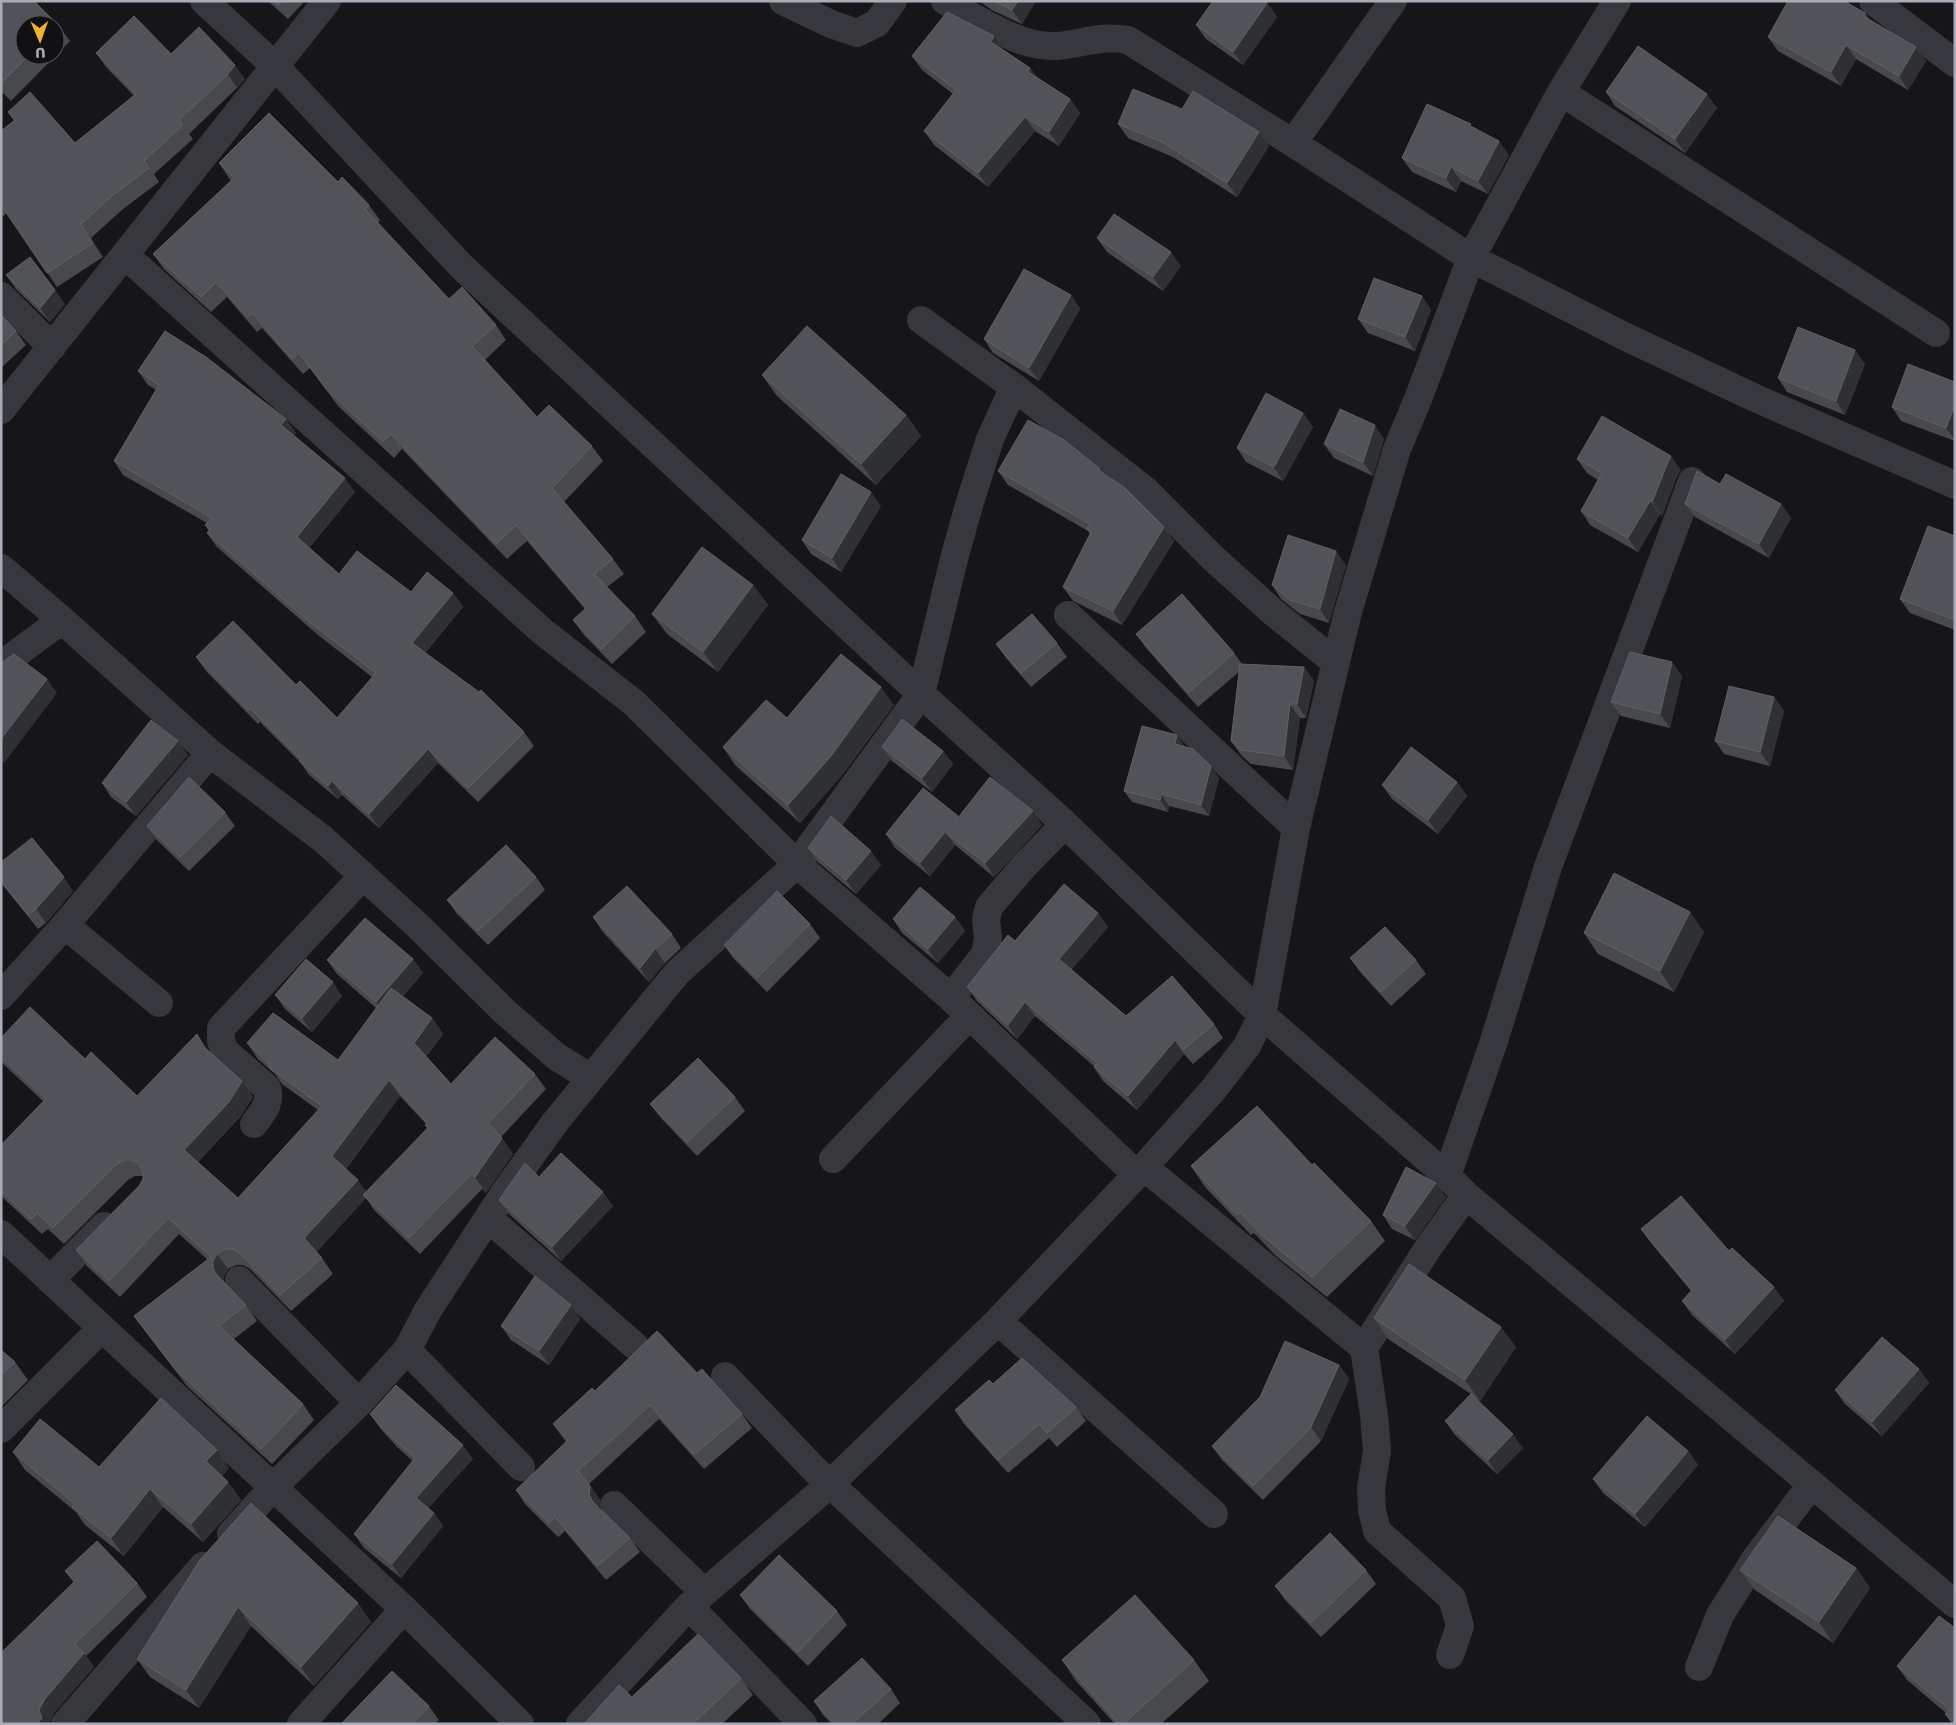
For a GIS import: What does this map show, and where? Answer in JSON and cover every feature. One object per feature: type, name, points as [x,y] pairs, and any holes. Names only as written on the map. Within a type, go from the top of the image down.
[{"type":"street","points":[[204,1],[275,66],[461,266],[921,694],[1065,824],[1262,1015],[1447,1176],[1466,1196],[1955,1604]]},
{"type":"street","points":[[1,410],[327,1]]},
{"type":"street","points":[[783,1],[831,24],[857,33],[877,23],[892,1]]},
{"type":"street","points":[[945,1],[1014,37],[1035,45],[1055,46],[1113,37],[1128,40],[1293,143],[1471,258],[1624,336],[1755,398],[1955,485]]},
{"type":"street","points":[[1293,143],[1393,1]]},
{"type":"street","points":[[580,1724],[696,1599],[830,1484],[998,1321],[1140,1170],[1247,1046],[1262,1015],[1296,828],[1335,662],[1397,449],[1418,399],[1471,258],[1561,92],[1617,1]]},
{"type":"street","points":[[1873,1],[1955,64]]},
{"type":"street","points":[[1561,92],[1936,333]]},
{"type":"street","points":[[125,255],[542,631],[634,703],[797,864],[960,1007],[1140,1170],[1364,1348]]},
{"type":"street","points":[[1,296],[52,347]]},
{"type":"street","points":[[921,320],[1014,387],[1145,490],[1213,558],[1274,613],[1335,662]]},
{"type":"street","points":[[65,1724],[273,1487],[359,1403],[407,1350],[428,1310],[488,1218],[556,1120],[677,973],[797,864],[921,694],[970,502],[990,439],[1014,387]]},
{"type":"street","points":[[1447,1176],[1493,1044],[1548,867],[1692,481]]},
{"type":"street","points":[[1,568],[210,753],[324,840],[418,926],[505,1012],[558,1057],[591,1078]]},
{"type":"street","points":[[1068,615],[1296,828]]},
{"type":"street","points":[[1,665],[62,620]]},
{"type":"street","points":[[1,996],[65,925],[210,753]]},
{"type":"street","points":[[833,1159],[960,1007],[985,954],[988,938],[986,919],[989,907],[1024,866],[1065,824]]},
{"type":"street","points":[[254,1124],[266,1107],[269,1095],[267,1088],[225,1051],[221,1041],[221,1028],[363,876]]},
{"type":"street","points":[[65,925],[159,1003]]},
{"type":"street","points":[[1450,1654],[1460,1626],[1452,1598],[1377,1531],[1372,1510],[1371,1488],[1377,1451],[1374,1415],[1364,1348],[1428,1248],[1466,1196]]},
{"type":"street","points":[[50,1280],[118,1212]]},
{"type":"street","points":[[488,1218],[634,1345]]},
{"type":"street","points":[[1,1234],[404,1609],[520,1724]]},
{"type":"street","points":[[239,1280],[359,1403]]},
{"type":"street","points":[[998,1321],[1214,1514]]},
{"type":"street","points":[[1,1429],[102,1328]]},
{"type":"street","points":[[407,1350],[521,1467]]},
{"type":"street","points":[[725,1376],[830,1484],[1087,1724]]},
{"type":"street","points":[[1699,1667],[1720,1615],[1756,1558],[1811,1485]]},
{"type":"street","points":[[614,1505],[803,1724]]},
{"type":"street","points":[[301,1724],[404,1609]]},
{"type":"building","points":[[1,1],[34,1],[48,15],[15,15],[15,65],[19,65],[1,83]]},
{"type":"building","points":[[274,1],[282,1],[278,5]]},
{"type":"building","points":[[994,1],[1018,1],[1012,10]]},
{"type":"building","points":[[1213,1],[1264,1],[1267,3],[1233,52],[1196,25]]},
{"type":"building","points":[[1788,1],[1844,1],[1865,13],[1863,16],[1916,47],[1899,76],[1846,45],[1831,72],[1768,37]]},
{"type":"building","points":[[947,12],[994,36],[991,42],[1030,68],[1028,72],[1070,99],[1049,132],[1025,117],[978,173],[924,131],[956,90],[912,56]]},
{"type":"building","points":[[134,16],[171,54],[199,27],[235,65],[228,74],[179,120],[183,125],[144,161],[149,168],[113,195],[81,224],[93,243],[47,273],[1,205],[1,131],[15,120],[8,112],[30,92],[75,143],[136,94],[96,53]]},
{"type":"building","points":[[1638,46],[1707,94],[1675,139],[1606,92]]},
{"type":"building","points":[[1133,89],[1182,109],[1193,91],[1259,132],[1227,183],[1164,143],[1118,124]]},
{"type":"building","points":[[1427,104],[1471,124],[1470,126],[1499,141],[1478,181],[1451,167],[1446,178],[1402,158]]},
{"type":"building","points":[[269,113],[338,182],[342,177],[369,205],[365,209],[449,299],[462,287],[496,325],[472,346],[537,417],[549,405],[592,446],[552,488],[613,559],[594,574],[635,616],[601,649],[573,620],[586,608],[516,525],[496,544],[391,434],[383,442],[327,390],[299,353],[292,359],[252,313],[247,317],[216,282],[201,297],[153,254],[234,178],[219,163]]},
{"type":"building","points":[[1114,214],[1171,252],[1153,277],[1097,238]]},
{"type":"building","points":[[30,257],[55,290],[40,308],[6,275]]},
{"type":"building","points":[[1024,269],[1071,295],[1029,368],[984,339]]},
{"type":"building","points":[[1374,278],[1422,296],[1405,337],[1358,319]]},
{"type":"building","points":[[1,315],[16,331],[1,345]]},
{"type":"building","points":[[807,326],[906,415],[861,464],[762,375]]},
{"type":"building","points":[[1798,327],[1855,350],[1836,401],[1778,378]]},
{"type":"building","points":[[165,331],[206,357],[286,419],[281,425],[345,478],[297,537],[339,574],[357,551],[411,592],[427,572],[453,593],[412,643],[479,692],[481,690],[524,732],[468,788],[428,749],[369,814],[332,781],[328,786],[299,761],[301,759],[250,708],[248,710],[196,657],[233,621],[296,685],[300,681],[337,718],[376,673],[308,621],[207,533],[210,529],[205,525],[212,518],[114,461],[159,385],[138,371]]},
{"type":"building","points":[[1908,364],[1955,382],[1955,405],[1946,428],[1892,407]]},
{"type":"building","points":[[1266,393],[1303,413],[1274,467],[1237,448]]},
{"type":"building","points":[[1340,409],[1375,425],[1363,462],[1324,444]]},
{"type":"building","points":[[1602,416],[1671,456],[1652,502],[1650,501],[1628,538],[1581,511],[1602,473],[1577,459]]},
{"type":"building","points":[[1028,420],[1064,440],[1099,468],[1098,470],[1125,488],[1164,527],[1113,611],[1063,587],[1091,532],[1087,529],[1090,524],[998,471]]},
{"type":"building","points":[[1697,471],[1720,484],[1726,474],[1781,504],[1759,544],[1685,504]]},
{"type":"building","points":[[841,474],[871,492],[832,558],[802,540]]},
{"type":"building","points":[[1928,526],[1955,536],[1955,620],[1900,599]]},
{"type":"building","points":[[1288,535],[1336,551],[1320,609],[1290,600],[1272,585]]},
{"type":"building","points":[[702,547],[753,585],[703,652],[652,614]]},
{"type":"building","points":[[1182,594],[1234,653],[1188,693],[1136,634]]},
{"type":"building","points":[[1032,614],[1057,643],[1021,673],[996,644]]},
{"type":"building","points":[[1630,652],[1672,662],[1660,714],[1611,702]]},
{"type":"building","points":[[14,654],[47,679],[1,739],[1,663]]},
{"type":"building","points":[[841,654],[881,687],[831,756],[788,805],[723,747],[766,700],[787,718]]},
{"type":"building","points":[[1240,664],[1304,667],[1297,704],[1290,704],[1284,756],[1241,750],[1231,741]]},
{"type":"building","points":[[1729,686],[1774,697],[1760,752],[1715,741]]},
{"type":"building","points":[[902,719],[943,751],[922,778],[882,747]]},
{"type":"building","points":[[151,720],[178,741],[126,802],[102,783]]},
{"type":"building","points":[[1142,726],[1177,735],[1175,744],[1193,749],[1211,766],[1201,805],[1161,794],[1160,800],[1124,791]]},
{"type":"building","points":[[1411,747],[1457,782],[1428,820],[1382,785]]},
{"type":"building","points":[[189,777],[225,812],[180,857],[147,826]]},
{"type":"building","points":[[990,777],[1033,811],[985,863],[946,833]]},
{"type":"building","points":[[923,788],[958,816],[920,863],[886,834]]},
{"type":"building","points":[[831,816],[871,851],[846,880],[808,848]]},
{"type":"building","points":[[32,838],[64,877],[36,909],[28,915],[1,881],[1,862]]},
{"type":"building","points":[[506,845],[536,877],[478,931],[447,900]]},
{"type":"building","points":[[1614,873],[1690,912],[1660,971],[1584,933]]},
{"type":"building","points":[[1064,884],[1098,913],[1059,959],[1126,1016],[1172,976],[1214,1024],[1183,1050],[1175,1040],[1128,1096],[1094,1067],[1097,1063],[1025,1002],[1008,1025],[967,987],[1008,935],[1015,941]]},
{"type":"building","points":[[627,886],[672,934],[655,949],[640,968],[593,917]]},
{"type":"building","points":[[920,887],[955,917],[928,949],[893,919]]},
{"type":"building","points":[[777,891],[810,924],[757,978],[724,945]]},
{"type":"building","points":[[365,918],[413,959],[376,1002],[327,960]]},
{"type":"building","points":[[1385,927],[1416,960],[1381,992],[1350,958]]},
{"type":"building","points":[[306,959],[333,982],[302,1018],[275,995]]},
{"type":"building","points":[[391,988],[432,1018],[414,1043],[451,1084],[495,1037],[535,1074],[488,1123],[502,1138],[475,1177],[471,1174],[409,1238],[363,1195],[428,1128],[425,1125],[427,1123],[389,1080],[332,1156],[358,1180],[304,1238],[322,1258],[280,1295],[239,1253],[232,1249],[225,1249],[217,1254],[213,1261],[213,1269],[246,1305],[219,1326],[303,1404],[261,1449],[176,1370],[134,1316],[211,1257],[168,1218],[109,1281],[76,1250],[139,1186],[143,1179],[143,1172],[139,1164],[132,1160],[124,1160],[117,1164],[53,1228],[37,1213],[31,1219],[1,1191],[1,1145],[46,1099],[1,1057],[1,1038],[30,1007],[85,1059],[91,1052],[137,1096],[197,1034],[204,1047],[242,1081],[229,1102],[184,1150],[238,1198],[322,1106],[271,1069],[266,1061],[247,1043],[273,1013],[338,1060]]},
{"type":"building","points":[[698,1058],[735,1097],[687,1142],[650,1104]]},
{"type":"building","points":[[1257,1106],[1312,1165],[1314,1163],[1371,1221],[1312,1277],[1262,1235],[1240,1212],[1237,1215],[1191,1166]]},
{"type":"building","points":[[561,1153],[603,1192],[552,1247],[499,1200],[525,1163],[539,1177]]},
{"type":"building","points":[[1406,1167],[1436,1183],[1405,1226],[1383,1215]]},
{"type":"building","points":[[1681,1196],[1729,1251],[1732,1248],[1774,1287],[1725,1340],[1682,1301],[1692,1290],[1641,1229]]},
{"type":"building","points":[[1409,1264],[1501,1327],[1465,1380],[1374,1318]]},
{"type":"building","points":[[535,1276],[571,1305],[539,1351],[501,1326]]},
{"type":"building","points":[[657,1331],[697,1373],[702,1369],[742,1414],[694,1455],[650,1405],[578,1471],[590,1486],[589,1495],[593,1502],[630,1538],[597,1566],[555,1517],[549,1523],[516,1490],[568,1440],[553,1424],[592,1388],[595,1391]]},
{"type":"building","points":[[1882,1337],[1919,1369],[1872,1422],[1835,1390]]},
{"type":"building","points":[[1285,1341],[1339,1365],[1311,1427],[1253,1486],[1212,1446],[1260,1397]]},
{"type":"building","points":[[1,1350],[15,1362],[1,1375]]},
{"type":"building","points":[[1022,1358],[1076,1407],[1047,1433],[1039,1424],[998,1460],[955,1410],[989,1380],[993,1384]]},
{"type":"building","points":[[396,1385],[463,1445],[416,1498],[434,1513],[392,1564],[354,1534],[415,1458],[387,1433],[370,1414]]},
{"type":"building","points":[[1471,1394],[1513,1434],[1488,1460],[1445,1421]]},
{"type":"building","points":[[161,1398],[217,1450],[206,1461],[228,1482],[191,1524],[150,1489],[111,1538],[72,1507],[75,1504],[13,1452],[40,1419],[99,1467]]},
{"type":"building","points":[[1647,1416],[1688,1451],[1635,1514],[1593,1479]]},
{"type":"building","points":[[251,1503],[358,1603],[301,1667],[238,1607],[186,1690],[137,1659],[200,1560]]},
{"type":"building","points":[[1778,1516],[1856,1568],[1819,1622],[1740,1570]]},
{"type":"building","points":[[1330,1533],[1366,1570],[1311,1623],[1275,1586]]},
{"type":"building","points":[[97,1541],[137,1583],[75,1644],[84,1653],[44,1700],[39,1710],[42,1718],[37,1724],[1,1724],[1,1665],[4,1662],[1,1660],[1,1653],[75,1581],[65,1571]]},
{"type":"building","points":[[779,1555],[837,1611],[798,1652],[740,1595]]},
{"type":"building","points":[[1135,1595],[1194,1660],[1123,1724],[1119,1724],[1062,1660]]},
{"type":"building","points":[[1939,1616],[1955,1628],[1955,1724],[1945,1714],[1950,1710],[1897,1666]]},
{"type":"building","points":[[698,1634],[741,1678],[693,1724],[584,1724],[619,1685],[632,1697]]},
{"type":"building","points":[[862,1658],[891,1689],[852,1724],[835,1724],[814,1701]]},
{"type":"building","points":[[392,1671],[429,1706],[412,1724],[341,1724]]}]
